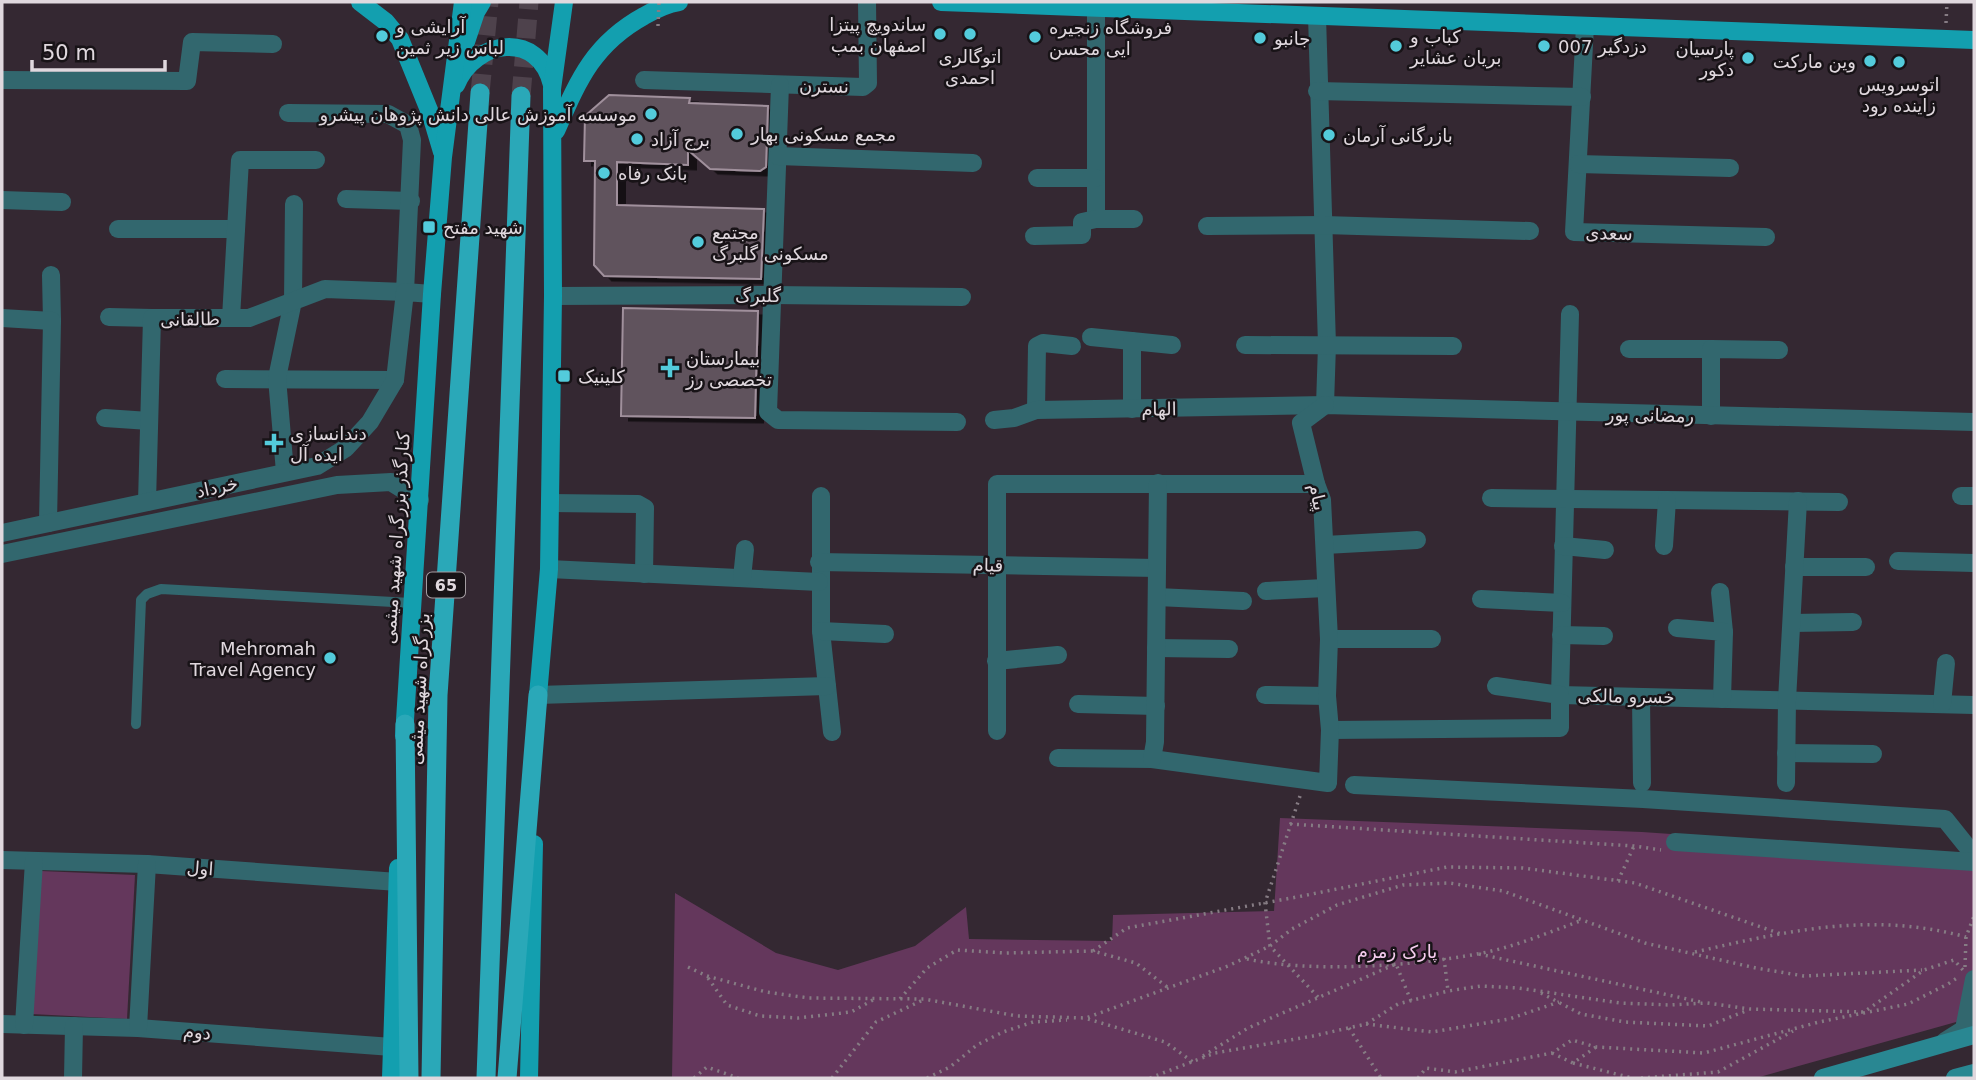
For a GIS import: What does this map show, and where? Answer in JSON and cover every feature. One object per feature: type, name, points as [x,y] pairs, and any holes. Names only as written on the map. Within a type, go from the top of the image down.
[{"type":"highway","name":"بزرگراه شهید میثمی","points":[[431,1078],[438,695],[480,93]]},
{"type":"highway","points":[[486,1078],[521,96]]},
{"type":"highway","points":[[507,1078],[538,695]]},
{"type":"highway","points":[[405,724],[409,1078]]},
{"type":"main road","points":[[360,2],[386,22],[400,39],[431,115],[443,158]]},
{"type":"main road","name":"کنارگذر بزرگراه شهید میثمی","points":[[391,1078],[411,603],[443,158],[463,2]]},
{"type":"main road","points":[[451,96],[476,12],[482,2]]},
{"type":"main road","points":[[529,1078],[538,695],[549,569],[553,296],[552,89],[564,2]]},
{"type":"main road","points":[[553,137],[578,80],[604,45],[633,22],[666,4],[679,2]]},
{"type":"main road","points":[[941,2],[1974,40]]},
{"type":"main road","points":[[451,96],[468,66],[486,51],[502,47],[519,47],[536,57],[548,71],[552,89]]},
{"type":"main road","points":[[1824,1078],[1974,1035]]},
{"type":"main road","points":[[1955,1078],[1974,1073]]},
{"type":"street","name":"نسترن","points":[[867,2],[866,85],[780,85],[768,412],[772,418],[778,420],[957,422]]},
{"type":"street","points":[[1096,8],[1096,219]]},
{"type":"street","points":[[1317,16],[1317,91],[1327,345],[1325,405]]},
{"type":"street","name":"سعدی","points":[[1585,26],[1574,232],[1766,237]]},
{"type":"street","points":[[2,80],[187,81],[191,42],[273,44]]},
{"type":"street","points":[[644,80],[780,85]]},
{"type":"street","points":[[1317,91],[1582,97]]},
{"type":"street","name":"خرداد","points":[[2,533],[317,466],[346,449],[370,422],[395,380],[405,292],[412,140],[408,125],[388,114],[288,113]]},
{"type":"street","points":[[778,156],[973,163]]},
{"type":"street","points":[[231,318],[240,160],[316,160]]},
{"type":"street","points":[[1578,164],[1730,168]]},
{"type":"street","points":[[1037,178],[1096,178]]},
{"type":"street","points":[[346,199],[411,201]]},
{"type":"street","points":[[2,200],[62,202]]},
{"type":"street","points":[[285,472],[277,378],[293,302],[294,204]]},
{"type":"street","points":[[1034,236],[1082,235],[1082,222],[1096,219],[1134,219]]},
{"type":"street","points":[[1207,226],[1324,225],[1530,231]]},
{"type":"street","points":[[118,229],[236,229]]},
{"type":"street","points":[[48,523],[51,275]]},
{"type":"street","name":"طالقانی","points":[[147,502],[152,318],[250,318],[325,289],[405,292]]},
{"type":"street","points":[[405,292],[432,293]]},
{"type":"street","name":"گلبرگ","points":[[553,296],[962,297]]},
{"type":"street","name":"خسرو مالکی","points":[[1570,314],[1560,695],[1974,705]]},
{"type":"street","points":[[109,317],[152,318]]},
{"type":"street","points":[[2,318],[52,321]]},
{"type":"street","points":[[1091,338],[1172,345]]},
{"type":"street","points":[[1132,341],[1132,409]]},
{"type":"street","points":[[1037,410],[1037,346],[1043,343],[1072,346]]},
{"type":"street","points":[[1245,345],[1453,346]]},
{"type":"street","points":[[1629,349],[1779,350]]},
{"type":"street","points":[[1711,349],[1711,416]]},
{"type":"street","points":[[225,379],[395,380]]},
{"type":"street","name":"رمضانی پور","points":[[1325,405],[1974,422]]},
{"type":"street","name":"الهام","points":[[993,419],[1014,418],[1037,410],[1325,405]]},
{"type":"street","name":"پیام","points":[[1325,405],[1301,423],[1322,500],[1329,639],[1327,696],[1331,730],[1328,783]]},
{"type":"street","points":[[105,418],[149,421]]},
{"type":"street","name":"خرداد","points":[[2,554],[337,485],[391,482],[420,500]]},
{"type":"street","points":[[1152,759],[1156,706],[1158,483]]},
{"type":"street","points":[[997,732],[997,484],[1316,484]]},
{"type":"street","points":[[821,496],[821,631],[832,732]]},
{"type":"street","points":[[1491,498],[1839,502]]},
{"type":"street","points":[[1664,547],[1667,499]]},
{"type":"street","points":[[1786,783],[1787,700],[1798,501]]},
{"type":"street","points":[[550,503],[638,504],[645,508],[644,574]]},
{"type":"street","points":[[1325,545],[1417,540]]},
{"type":"street","points":[[1563,547],[1605,550]]},
{"type":"street","points":[[742,578],[744,549]]},
{"type":"street","points":[[1898,561],[1974,563]]},
{"type":"street","name":"قیام","points":[[819,562],[1157,568]]},
{"type":"street","points":[[1794,567],[1866,567]]},
{"type":"street","points":[[549,569],[819,582]]},
{"type":"street","points":[[1266,591],[1325,588]]},
{"type":"street","points":[[1720,592],[1724,632],[1722,699]]},
{"type":"street","points":[[1157,597],[1243,601]]},
{"type":"street","points":[[1481,599],[1562,603]]},
{"type":"street","points":[[1792,623],[1853,622]]},
{"type":"street","points":[[1677,628],[1724,632]]},
{"type":"street","points":[[821,631],[885,634]]},
{"type":"street","points":[[1561,635],[1604,636]]},
{"type":"street","points":[[1329,639],[1432,639]]},
{"type":"street","points":[[1156,648],[1229,649]]},
{"type":"street","points":[[996,661],[1058,655]]},
{"type":"street","points":[[1942,704],[1946,663]]},
{"type":"street","points":[[538,695],[827,686]]},
{"type":"street","points":[[1331,730],[1560,728],[1560,695],[1496,686]]},
{"type":"street","points":[[1265,695],[1327,696]]},
{"type":"street","points":[[1641,697],[1642,783]]},
{"type":"street","points":[[1078,704],[1156,706]]},
{"type":"street","points":[[1787,753],[1873,754]]},
{"type":"street","points":[[1058,758],[1152,759],[1328,783]]},
{"type":"street","points":[[1354,785],[1643,799],[1945,820],[1974,855]]},
{"type":"street","points":[[1672,847],[1974,862]]},
{"type":"street","name":"اول","points":[[2,860],[147,864],[398,882]]},
{"type":"street","points":[[24,1025],[34,861]]},
{"type":"street","points":[[138,1028],[147,864]]},
{"type":"street","points":[[1937,1046],[1964,1029],[1969,975]]},
{"type":"street","name":"دوم","points":[[2,1024],[138,1028],[392,1047]]},
{"type":"street","points":[[73,1078],[74,1026]]},
{"type":"lane","points":[[136,724],[141,600],[147,594],[161,589],[411,603]]},
{"type":"path","points":[[658,26],[659,2]]},
{"type":"path","points":[[1318,996],[1270,946],[1265,903],[1300,797],[1328,783]]},
{"type":"path","points":[[1290,824],[1672,847]]},
{"type":"path","points":[[1618,881],[1634,846]]},
{"type":"path","points":[[1093,951],[1127,928],[1447,867],[1523,868],[1635,883],[1781,934]]},
{"type":"path","points":[[926,1078],[950,1067],[977,1045],[1003,1032],[1034,1023],[1086,1018],[1168,988],[1270,946],[1293,929],[1337,905],[1403,885],[1449,883],[1503,891],[1645,943],[1804,976],[1924,970],[1954,960],[1969,975]]},
{"type":"path","points":[[1969,975],[1966,937],[1974,916]]},
{"type":"path","points":[[1245,958],[1276,965],[1396,964],[1479,954],[1582,921]]},
{"type":"path","points":[[1693,953],[1781,934],[1840,925],[1890,923],[1935,928],[1966,937]]},
{"type":"path","points":[[900,999],[927,968],[957,950],[1005,953],[1093,951],[1136,962],[1168,988]]},
{"type":"path","points":[[1479,954],[1707,1003],[1750,1009],[1864,1012],[1924,970]]},
{"type":"path","points":[[1444,958],[1448,991]]},
{"type":"path","points":[[1193,1062],[1248,1027],[1396,964]]},
{"type":"path","points":[[1396,964],[1411,1001]]},
{"type":"path","points":[[688,967],[707,976],[766,992],[809,998],[924,999],[1017,1016],[1086,1018],[1165,1042],[1193,1062]]},
{"type":"path","points":[[1418,1078],[1426,1068],[1455,1072],[1552,1053],[1572,1040],[1596,1047],[1704,1053],[1864,1012],[1908,1004],[1969,975]]},
{"type":"path","points":[[707,976],[727,1005],[760,1016],[798,1018],[851,1012],[876,998]]},
{"type":"path","points":[[1150,1078],[1215,1053],[1366,1024],[1398,1004],[1448,991],[1481,986],[1620,1003],[1707,1003]]},
{"type":"path","points":[[1538,992],[1581,1014],[1625,1023],[1708,1026],[1750,1009]]},
{"type":"path","points":[[832,1078],[876,1023],[924,999]]},
{"type":"path","points":[[1366,1024],[1432,1032],[1509,1019],[1559,1002]]},
{"type":"path","points":[[1349,1028],[1381,1078]]},
{"type":"path","points":[[1641,1078],[1718,1072],[1799,1028]]},
{"type":"path","points":[[1573,1063],[1596,1047]]},
{"type":"path","points":[[1552,1053],[1573,1063],[1632,1078]]},
{"type":"path","points":[[694,1078],[707,1067],[738,1078]]},
{"type":"path","points":[[1449,1078],[1455,1072]]},
{"type":"green space","name":"پارک زمزم","points":[[1280,818],[1642,832],[1974,855],[1974,1017],[1756,1078],[672,1078],[675,893],[776,953],[838,970],[915,946],[966,907],[969,939],[1112,941],[1113,915],[1274,911]]},
{"type":"green space","points":[[41,871],[135,875],[127,1019],[32,1014]]},
{"type":"building","points":[[609,95],[690,98],[689,103],[768,106],[766,167],[760,171],[710,169],[688,150],[688,165],[617,162],[617,205],[764,209],[761,279],[604,276],[594,265],[595,161],[584,161],[585,116]]},
{"type":"building","points":[[623,308],[758,311],[755,418],[621,416]]},
{"type":"tunnel","points":[[480,93],[489,2]]},
{"type":"tunnel","points":[[521,96],[529,2]]},
{"type":"place","name":"ساندویچ پیتزا اصفهان بمب","points":[[940,34]]},
{"type":"place","name":"اتوگالری احمدی","points":[[970,34]]},
{"type":"place","name":"آرایشی و لباس زیر ثمین","points":[[382,36]]},
{"type":"place","name":"فروشگاه زنجیره ایی محسن","points":[[1035,37]]},
{"type":"place","name":"جانبو","points":[[1260,38]]},
{"type":"place","name":"کباب و بریان عشایر","points":[[1396,46]]},
{"type":"place","name":"دزدگیر 007","points":[[1544,46]]},
{"type":"place","name":"پارسیان دکور","points":[[1748,58]]},
{"type":"place","name":"وین مارکت","points":[[1870,61]]},
{"type":"place","name":"اتوسرویس زاینده رود","points":[[1899,62]]},
{"type":"place","name":"موسسه آموزش عالی دانش پژوهان پیشرو","points":[[651,114]]},
{"type":"place","name":"مجمع مسکونی بهار","points":[[737,134]]},
{"type":"place","name":"بازرگانی آرمان","points":[[1329,135]]},
{"type":"place","name":"برج آزاد","points":[[637,139]]},
{"type":"place","name":"بانک رفاه","points":[[604,173]]},
{"type":"place","name":"شهید مفتح","points":[[429,227]]},
{"type":"place","name":"مجتمع مسکونی گلبرگ","points":[[698,242]]},
{"type":"place","name":"بیمارستان تخصصی رز","points":[[670,368]]},
{"type":"place","name":"کلینیک","points":[[564,376]]},
{"type":"place","name":"دندانسازی ایده آل","points":[[274,443]]},
{"type":"place","name":"Mehromah Travel Agency","points":[[330,658]]}]
